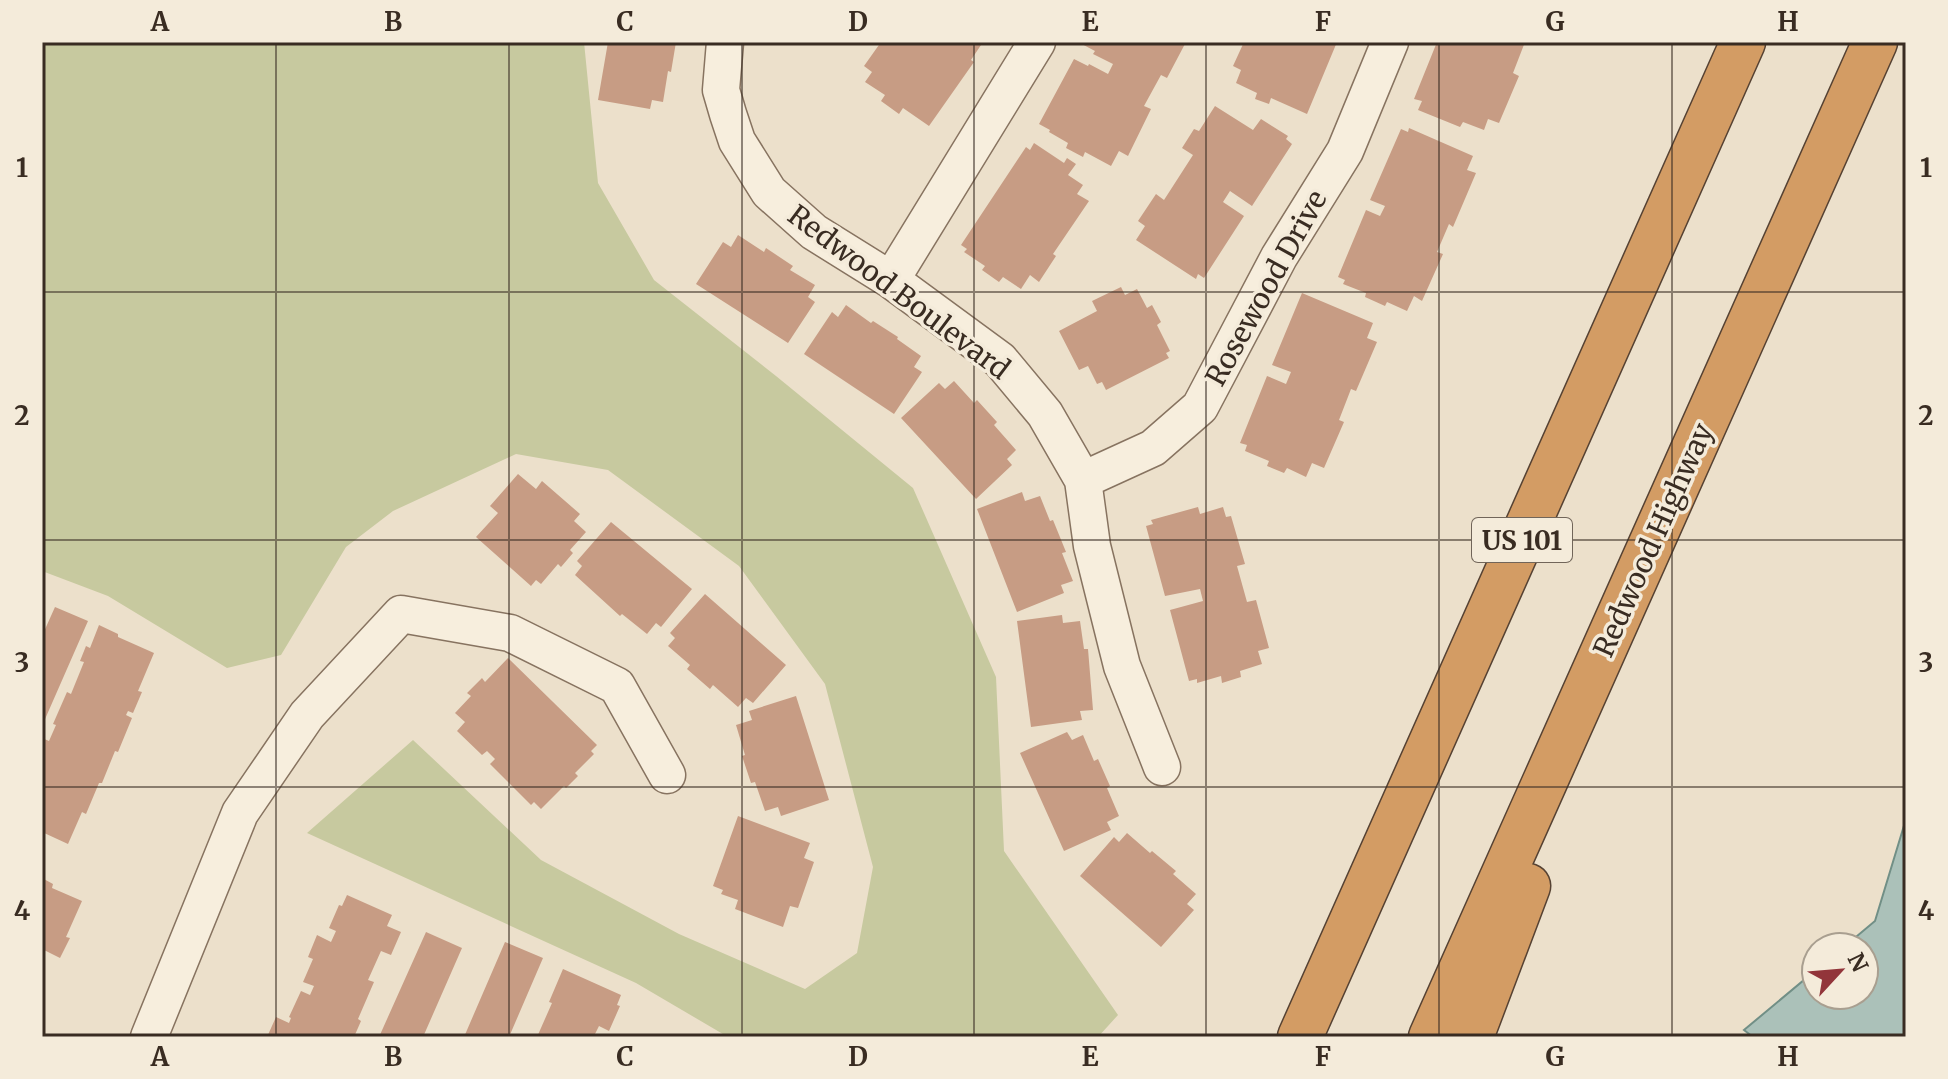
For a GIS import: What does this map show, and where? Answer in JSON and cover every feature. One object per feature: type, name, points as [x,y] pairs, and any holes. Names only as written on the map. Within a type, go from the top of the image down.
[{"type":"highway","name":"US 101","points":[[1300,1037],[1743,42]]},
{"type":"highway","name":"Redwood Highway","points":[[1431,1037],[1875,42]]},
{"type":"highway","points":[[1471,1037],[1694,447]]},
{"type":"street","name":"Redwood Boulevard","points":[[725,42],[721,90],[728,114],[737,141],[769,192],[814,232],[891,280],[1000,360],[1045,414],[1083,480],[1092,546],[1122,666],[1162,767]]},
{"type":"street","points":[[891,280],[1037,42]]},
{"type":"street","name":"Rosewood Drive","points":[[1083,480],[1153,448],[1200,407],[1279,257],[1345,151],[1390,42]]},
{"type":"street","points":[[149,1037],[240,813],[307,715],[401,614],[510,633],[617,686],[667,775]]},
{"type":"green space","points":[[42,42],[584,42],[598,183],[654,280],[913,488],[996,677],[1004,851],[1118,1015],[1098,1037],[728,1037],[636,983],[307,833],[413,740],[541,860],[679,934],[805,989],[857,953],[873,867],[825,684],[739,566],[608,470],[516,454],[393,511],[346,547],[281,655],[227,668],[108,596],[42,571]]},
{"type":"water","points":[[1906,819],[1906,1037],[1753,1037],[1744,1030],[1800,983],[1800,1011],[1880,1011],[1880,931],[1863,931],[1875,921]]},
{"type":"building","points":[[608,42],[676,42],[663,102],[652,100],[650,109],[598,100]]},
{"type":"building","points":[[881,42],[983,42],[971,60],[974,62],[929,126],[903,108],[899,114],[881,101],[885,95],[865,82],[872,72],[864,66]]},
{"type":"building","points":[[1078,42],[1186,42],[1167,78],[1161,75],[1144,106],[1151,109],[1128,156],[1119,151],[1111,166],[1085,152],[1083,157],[1066,148],[1068,143],[1039,124],[1074,59],[1108,74],[1113,64]]},
{"type":"building","points":[[1244,42],[1337,42],[1307,114],[1271,98],[1269,104],[1255,99],[1257,93],[1236,83],[1241,70],[1233,66]]},
{"type":"building","points":[[1437,42],[1525,42],[1513,73],[1519,76],[1499,123],[1488,119],[1484,130],[1463,122],[1460,127],[1418,110],[1422,101],[1414,99]]},
{"type":"building","points":[[1215,106],[1253,130],[1261,119],[1288,136],[1286,139],[1292,144],[1252,206],[1230,191],[1223,202],[1244,216],[1204,278],[1198,274],[1196,279],[1136,240],[1145,226],[1138,221],[1156,194],[1164,200],[1193,155],[1182,148],[1194,129],[1199,131]]},
{"type":"building","points":[[1409,128],[1473,156],[1467,170],[1476,173],[1453,227],[1449,224],[1437,252],[1443,254],[1422,301],[1414,296],[1407,311],[1365,297],[1366,293],[1343,284],[1345,280],[1338,277],[1366,210],[1380,216],[1385,206],[1370,200],[1401,129],[1408,132]]},
{"type":"building","points":[[1034,143],[1064,163],[1067,158],[1076,164],[1068,175],[1083,185],[1077,194],[1089,201],[1053,254],[1056,256],[1039,282],[1030,275],[1021,289],[1003,277],[999,282],[982,270],[985,266],[964,252],[967,249],[961,245],[1026,147],[1030,150]]},
{"type":"building","points":[[738,235],[764,252],[766,248],[793,266],[790,270],[815,285],[808,297],[815,302],[788,343],[696,284],[723,242],[731,247]]},
{"type":"building","points":[[1121,287],[1125,295],[1137,289],[1147,308],[1152,305],[1161,322],[1157,325],[1170,351],[1166,353],[1169,358],[1106,390],[1102,382],[1097,384],[1088,366],[1079,370],[1059,331],[1097,311],[1092,301]]},
{"type":"building","points":[[1302,293],[1373,323],[1367,338],[1377,342],[1356,391],[1351,389],[1339,420],[1344,422],[1324,468],[1312,463],[1306,477],[1287,468],[1284,473],[1267,466],[1269,461],[1245,451],[1247,445],[1240,443],[1267,376],[1286,384],[1291,372],[1272,365]]},
{"type":"building","points":[[846,305],[898,337],[921,356],[914,367],[922,372],[894,414],[804,354],[832,312],[838,317]]},
{"type":"building","points":[[954,381],[997,422],[994,425],[1016,450],[1007,459],[1012,465],[976,499],[901,418],[939,383],[945,389]]},
{"type":"building","points":[[518,474],[536,489],[542,481],[580,514],[574,521],[586,532],[570,550],[573,553],[561,567],[558,564],[541,584],[536,580],[531,586],[476,537],[498,513],[490,506]]},
{"type":"building","points":[[1022,492],[1025,501],[1040,496],[1066,552],[1062,553],[1073,581],[1061,585],[1064,593],[1017,612],[977,509]]},
{"type":"building","points":[[1198,507],[1200,514],[1223,507],[1226,517],[1231,516],[1245,564],[1237,566],[1247,602],[1256,600],[1269,648],[1258,651],[1262,664],[1240,671],[1241,677],[1222,683],[1221,676],[1197,683],[1197,679],[1189,681],[1170,610],[1203,601],[1200,589],[1165,596],[1146,526],[1153,524],[1151,520]]},
{"type":"building","points":[[611,522],[692,589],[661,627],[656,623],[647,634],[622,614],[620,616],[575,575],[582,566],[577,561]]},
{"type":"building","points":[[705,594],[786,665],[753,703],[746,698],[738,707],[713,685],[710,689],[687,669],[690,665],[668,646],[675,638],[670,633]]},
{"type":"building","points":[[55,607],[88,621],[42,726],[42,636]]},
{"type":"building","points":[[1062,615],[1063,623],[1080,621],[1084,649],[1088,649],[1093,710],[1080,711],[1082,720],[1031,727],[1017,621]]},
{"type":"building","points":[[99,625],[154,653],[138,691],[142,692],[133,713],[128,711],[126,715],[132,718],[118,752],[115,751],[102,783],[99,783],[86,814],[82,812],[68,844],[42,832],[42,738],[49,741],[67,692],[71,694],[84,662],[80,661],[86,646],[90,648]]},
{"type":"building","points":[[508,658],[597,745],[591,751],[594,754],[575,773],[578,776],[541,809],[534,802],[531,805],[490,764],[495,759],[487,751],[482,755],[457,731],[465,722],[455,713],[471,696],[467,693],[482,678],[485,682]]},
{"type":"building","points":[[796,696],[829,800],[781,816],[778,807],[765,811],[755,782],[751,783],[736,725],[752,720],[749,711]]},
{"type":"building","points":[[1067,732],[1072,740],[1083,735],[1094,761],[1098,759],[1119,816],[1107,822],[1111,830],[1064,851],[1020,753]]},
{"type":"building","points":[[738,816],[810,843],[804,858],[814,862],[798,908],[790,906],[783,927],[735,909],[738,900],[721,894],[723,890],[713,886]]},
{"type":"building","points":[[1127,833],[1176,871],[1173,874],[1196,894],[1187,904],[1194,910],[1161,947],[1080,876],[1114,837],[1119,842]]},
{"type":"building","points":[[42,878],[53,884],[52,888],[82,901],[60,958],[42,949]]},
{"type":"building","points":[[347,895],[392,915],[387,926],[401,932],[391,955],[381,951],[368,980],[374,982],[354,1037],[267,1037],[276,1017],[289,1023],[301,991],[310,995],[314,986],[303,982],[313,959],[308,957],[317,935],[331,942],[336,931],[329,928]]},
{"type":"building","points":[[426,932],[462,948],[423,1037],[379,1037]]},
{"type":"building","points":[[505,942],[543,958],[509,1037],[464,1037]]},
{"type":"building","points":[[563,969],[621,995],[617,1005],[620,1006],[609,1031],[599,1026],[595,1034],[602,1037],[537,1037]]}]
